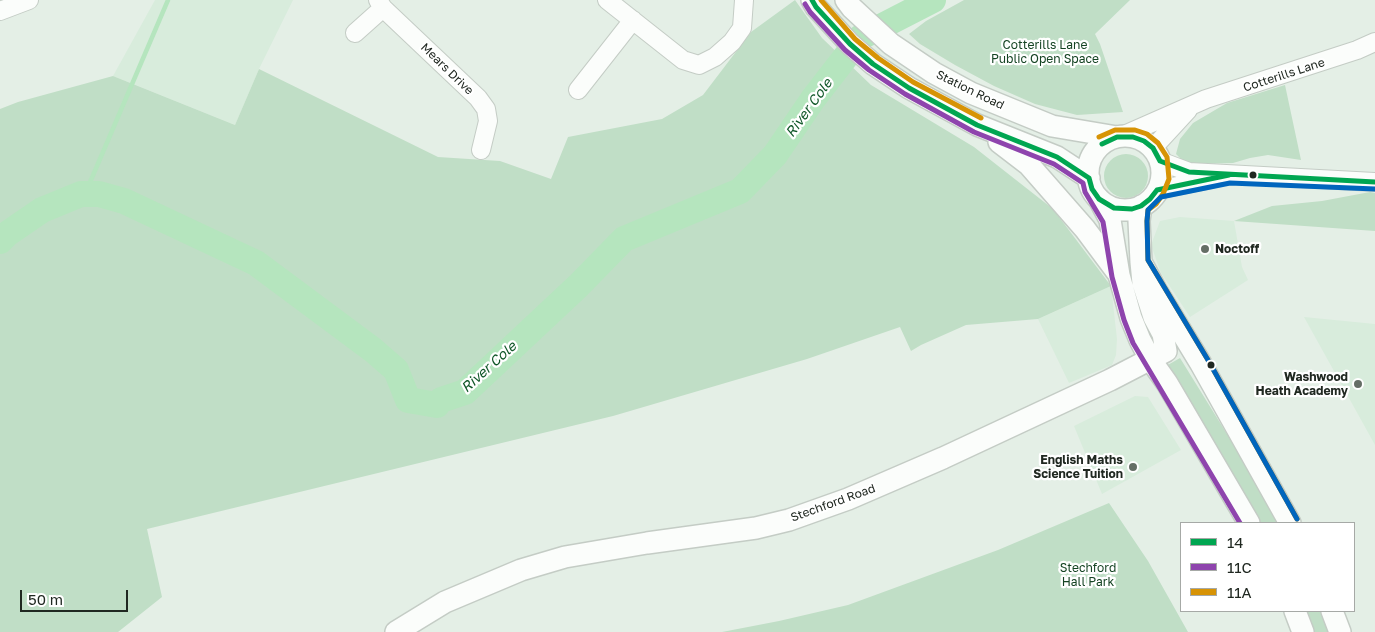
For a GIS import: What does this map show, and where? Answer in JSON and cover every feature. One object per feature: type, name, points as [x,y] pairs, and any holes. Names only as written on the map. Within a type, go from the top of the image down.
[{"type":"main road","name":"Station Road","points":[[812,0],[850,44],[873,64],[909,88],[977,125]]},
{"type":"main road","name":"Station Road","points":[[849,4],[891,44],[942,77],[971,93],[1052,126],[1120,136]]},
{"type":"main road","points":[[977,125],[1057,157],[1089,178]]},
{"type":"main road","points":[[977,125],[1029,165],[1085,229],[1119,275]]},
{"type":"main road","points":[[1099,199],[1114,208],[1123,209],[1141,206],[1158,190],[1162,176],[1156,154],[1144,141],[1134,137],[1120,136],[1102,144],[1096,151],[1088,168],[1092,189],[1110,220],[1119,275],[1131,318],[1150,359],[1167,383],[1248,522]]},
{"type":"main road","points":[[1141,206],[1139,221],[1141,262],[1201,364],[1289,522]]},
{"type":"main road","name":"Stechford Road","points":[[396,632],[453,598],[521,570],[565,557],[647,543],[756,528],[789,520],[848,500],[1110,380],[1166,352],[1163,334],[1154,317],[1143,284],[1141,262]]},
{"type":"main road","points":[[1295,612],[1303,632]]},
{"type":"main road","points":[[1332,612],[1340,632]]},
{"type":"street","points":[[0,11],[29,0]]},
{"type":"street","points":[[607,0],[683,60],[699,64],[715,57],[732,42],[742,28],[744,0]]},
{"type":"street","points":[[355,33],[380,4]]},
{"type":"street","name":"Mears Drive","points":[[380,4],[478,98],[486,109],[488,121],[481,150]]},
{"type":"street","points":[[578,90],[632,20]]},
{"type":"street","name":"Cotterills Lane","points":[[1120,136],[1206,99],[1358,50],[1375,42]]},
{"type":"street","name":"Cotterills Lane","points":[[1156,154],[1192,106]]},
{"type":"street","points":[[1156,154],[1189,172],[1375,182]]},
{"type":"street","points":[[1158,190],[1229,174]]},
{"type":"shaded area","points":[[155,0],[293,0],[259,69],[235,125],[113,76]]},
{"type":"shaded area","points":[[1180,217],[1234,221],[1242,267],[1248,280],[1190,317],[1161,273],[1151,245],[1160,221]]},
{"type":"shaded area","points":[[1111,286],[1117,339],[1116,355],[1112,365],[1069,383],[1038,319]]},
{"type":"shaded area","name":"Washwood Heath Academy","points":[[1304,317],[1375,324],[1375,445]]},
{"type":"shaded area","points":[[1135,396],[1148,397],[1181,450],[1102,494],[1074,426]]},
{"type":"green space","points":[[795,0],[822,38],[871,85],[974,147],[1053,209],[1111,286],[1038,319],[966,325],[911,351],[900,327],[807,359],[613,416],[147,529],[162,597],[118,632],[0,632],[0,109],[18,102],[113,76],[235,125],[259,69],[438,157],[500,161],[551,179],[568,137],[662,119],[703,95],[751,32]]},
{"type":"green space","name":"Cotterills Lane Public Open Space","points":[[964,0],[1130,0],[1095,34],[1123,112],[1077,115],[1035,104],[994,86],[955,65],[920,44],[909,34],[926,21]]},
{"type":"green space","points":[[1285,85],[1301,160],[1268,155],[1233,163],[1193,164],[1182,160],[1176,154],[1180,139],[1193,123],[1227,103]]},
{"type":"green space","points":[[1122,154],[1130,154],[1142,160],[1148,176],[1142,192],[1130,198],[1122,198],[1110,192],[1104,180],[1104,172],[1110,160]]},
{"type":"green space","points":[[1370,192],[1375,193],[1375,231],[1234,221],[1272,206],[1322,201]]},
{"type":"green space","points":[[1180,358],[1281,522],[1254,522],[1166,366]]},
{"type":"green space","name":"Stechford Hall Park","points":[[1109,503],[1148,561],[1188,632],[722,632],[848,605],[998,550]]},
{"type":"green space","points":[[1302,612],[1326,612],[1334,632],[1312,632]]},
{"type":"waterway","points":[[85,194],[168,0]]},
{"type":"waterway","name":"River Cole","points":[[0,241],[42,210],[81,194],[99,194],[124,201],[256,263],[373,350],[396,370],[408,400],[437,405],[441,400],[465,392],[578,286],[624,239],[740,191],[775,155],[813,99],[861,37],[933,0]]},
{"type":"transit line","name":"14","points":[[812,0],[816,7],[850,44],[873,64],[909,88],[977,125],[1057,157],[1089,178],[1092,189],[1099,199],[1114,208],[1132,209],[1141,206],[1157,190],[1229,175]]},
{"type":"transit line","name":"11A","points":[[821,0],[855,39],[878,58],[913,82],[981,118]]},
{"type":"transit line","name":"11C","points":[[805,4],[845,50],[869,70],[905,94],[974,132],[1054,164],[1083,183],[1085,192],[1103,222],[1112,277],[1124,320],[1133,343],[1239,522]]},
{"type":"transit line","name":"11A","points":[[1099,137],[1115,130],[1135,130],[1147,134],[1158,143],[1167,157],[1169,179],[1163,194],[1156,204],[1148,210],[1148,260],[1208,360],[1297,519]]},
{"type":"transit line","name":"14","points":[[1102,144],[1117,137],[1133,137],[1144,141],[1153,148],[1160,161],[1189,172],[1375,182]]},
{"type":"transit line","points":[[1297,519],[1208,360],[1148,260],[1148,210],[1161,197],[1230,183],[1375,189]]},
{"type":"place","name":"Noctoff","points":[[1205,249]]},
{"type":"place","name":"Washwood Heath Academy","points":[[1358,384]]},
{"type":"place","name":"English Maths Science Tuition","points":[[1133,467]]}]
